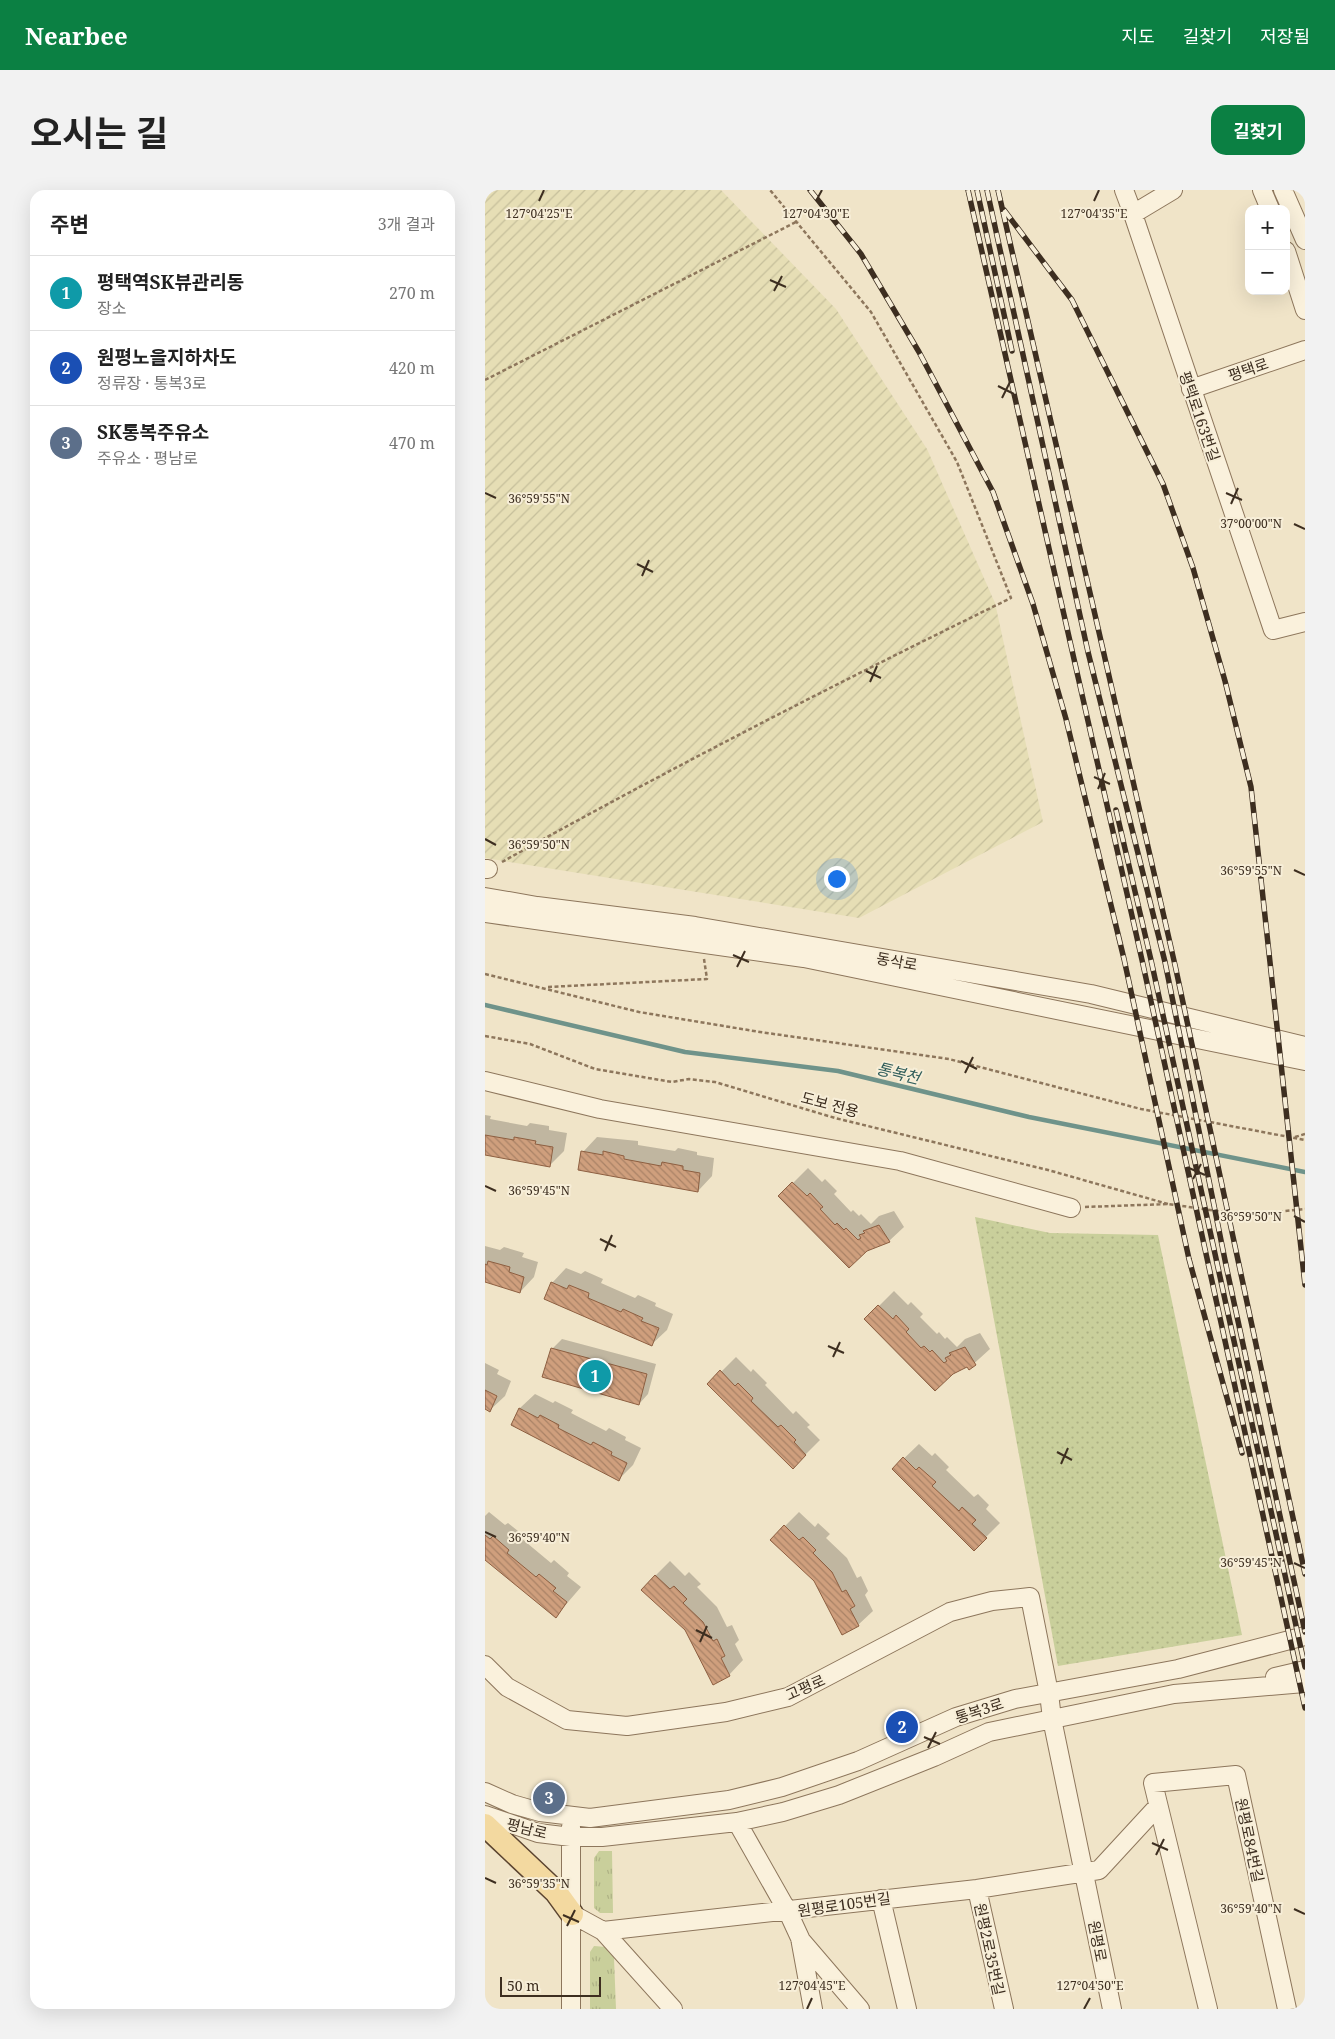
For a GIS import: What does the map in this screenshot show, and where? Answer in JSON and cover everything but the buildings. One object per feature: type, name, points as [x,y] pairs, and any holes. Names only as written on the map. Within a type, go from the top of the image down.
[{"type":"main road","points":[[485,1825],[556,1892],[572,1914]]},
{"type":"street","name":"평택로163번길","points":[[1124,190],[1273,630],[1305,622]]},
{"type":"street","points":[[1133,214],[1173,190]]},
{"type":"street","points":[[1261,190],[1268,205]]},
{"type":"street","points":[[1283,190],[1305,240]]},
{"type":"street","points":[[1290,263],[1305,310]]},
{"type":"street","name":"평택로","points":[[1191,389],[1305,350]]},
{"type":"street","name":"동삭로","points":[[485,897],[537,906],[695,926],[1091,994],[1305,1046]]},
{"type":"street","name":"동삭로","points":[[485,912],[804,958],[1305,1061]]},
{"type":"street","points":[[485,1081],[600,1109],[900,1161],[1071,1208]]},
{"type":"street","name":"고평로","points":[[485,1664],[507,1687],[567,1720],[627,1726],[726,1712],[788,1697],[950,1612],[992,1601],[1030,1596],[1049,1693]]},
{"type":"street","name":"통복3로","points":[[571,1816],[599,1817],[729,1800],[783,1787],[858,1761],[956,1717],[1015,1699],[1178,1669],[1305,1636]]},
{"type":"street","points":[[1230,1688],[1305,1670]]},
{"type":"street","name":"통복3로","points":[[571,1837],[602,1837],[737,1822],[783,1812],[839,1795],[934,1757],[989,1732],[1174,1694],[1305,1683]]},
{"type":"street","name":"원평로","points":[[1049,1693],[1052,1720],[1112,2009]]},
{"type":"street","name":"원평로84번길","points":[[1208,2009],[1153,1783],[1237,1776],[1287,2009]]},
{"type":"street","name":"평남로","points":[[485,1792],[512,1804],[540,1812],[571,1816],[571,2009]]},
{"type":"street","points":[[1084,1873],[1099,1870],[1158,1806]]},
{"type":"street","name":"평남로","points":[[485,1815],[538,1833],[571,1837]]},
{"type":"street","points":[[737,1822],[788,1912],[800,1938],[813,2009]]},
{"type":"street","name":"원평로105번길","points":[[603,1931],[788,1912],[881,1899],[977,1889],[1084,1873]]},
{"type":"street","name":"원평2로35번길","points":[[977,1889],[1003,2009]]},
{"type":"street","points":[[881,1899],[907,2009]]},
{"type":"street","points":[[572,1914],[603,1931],[673,2009]]},
{"type":"street","points":[[800,1938],[860,2009]]},
{"type":"path","points":[[486,869],[639,786],[872,666],[1011,598],[957,462],[871,312],[771,190]]},
{"type":"path","points":[[485,380],[798,222]]},
{"type":"path","points":[[544,987],[707,979],[705,960],[697,958]]},
{"type":"path","points":[[485,974],[544,987],[639,1012],[760,1032],[949,1059],[1141,1109],[1305,1140]]},
{"type":"path","name":"도보 전용","points":[[485,1036],[530,1044],[595,1069],[672,1082],[689,1079],[715,1082],[835,1118],[1048,1170],[1169,1204]]},
{"type":"path","points":[[1293,1138],[1305,1134]]},
{"type":"path","points":[[1071,1208],[1169,1204],[1246,1215],[1305,1209]]},
{"type":"shaded area","points":[[485,190],[721,190],[836,309],[927,449],[995,603],[1043,822],[859,918],[485,858]]},
{"type":"green space","points":[[975,1217],[1050,1233],[1158,1235],[1242,1635],[1058,1666]]},
{"type":"green space","points":[[599,1851],[612,1851],[613,1913],[600,1913],[594,1908],[594,1858]]},
{"type":"green space","points":[[594,1946],[606,1947],[614,1958],[616,2009],[590,2009],[590,1952]]},
{"type":"waterway","name":"통복천","points":[[485,1005],[685,1052],[838,1071],[1029,1117],[1305,1172]]},
{"type":"railway","points":[[810,190],[861,254],[919,352],[993,492],[1033,604],[1066,719],[1124,959],[1189,1259],[1242,1453]]},
{"type":"railway","points":[[968,190],[1142,960],[1305,1708]]},
{"type":"railway","points":[[977,190],[1012,351]]},
{"type":"railway","points":[[987,190],[1088,652],[1165,962],[1227,1270],[1305,1632]]},
{"type":"railway","points":[[998,190],[1175,965],[1305,1574]]},
{"type":"railway","points":[[1004,210],[1072,300],[1163,484],[1193,568],[1225,681],[1251,787],[1305,1285]]},
{"type":"railway","points":[[1116,810],[1151,960],[1305,1667]]},
{"type":"place","name":"평택역SK뷰관리동","points":[[595,1376]]},
{"type":"place","name":"원평노을지하차도","points":[[902,1727]]},
{"type":"place","name":"SK통복주유소","points":[[549,1798]]}]
